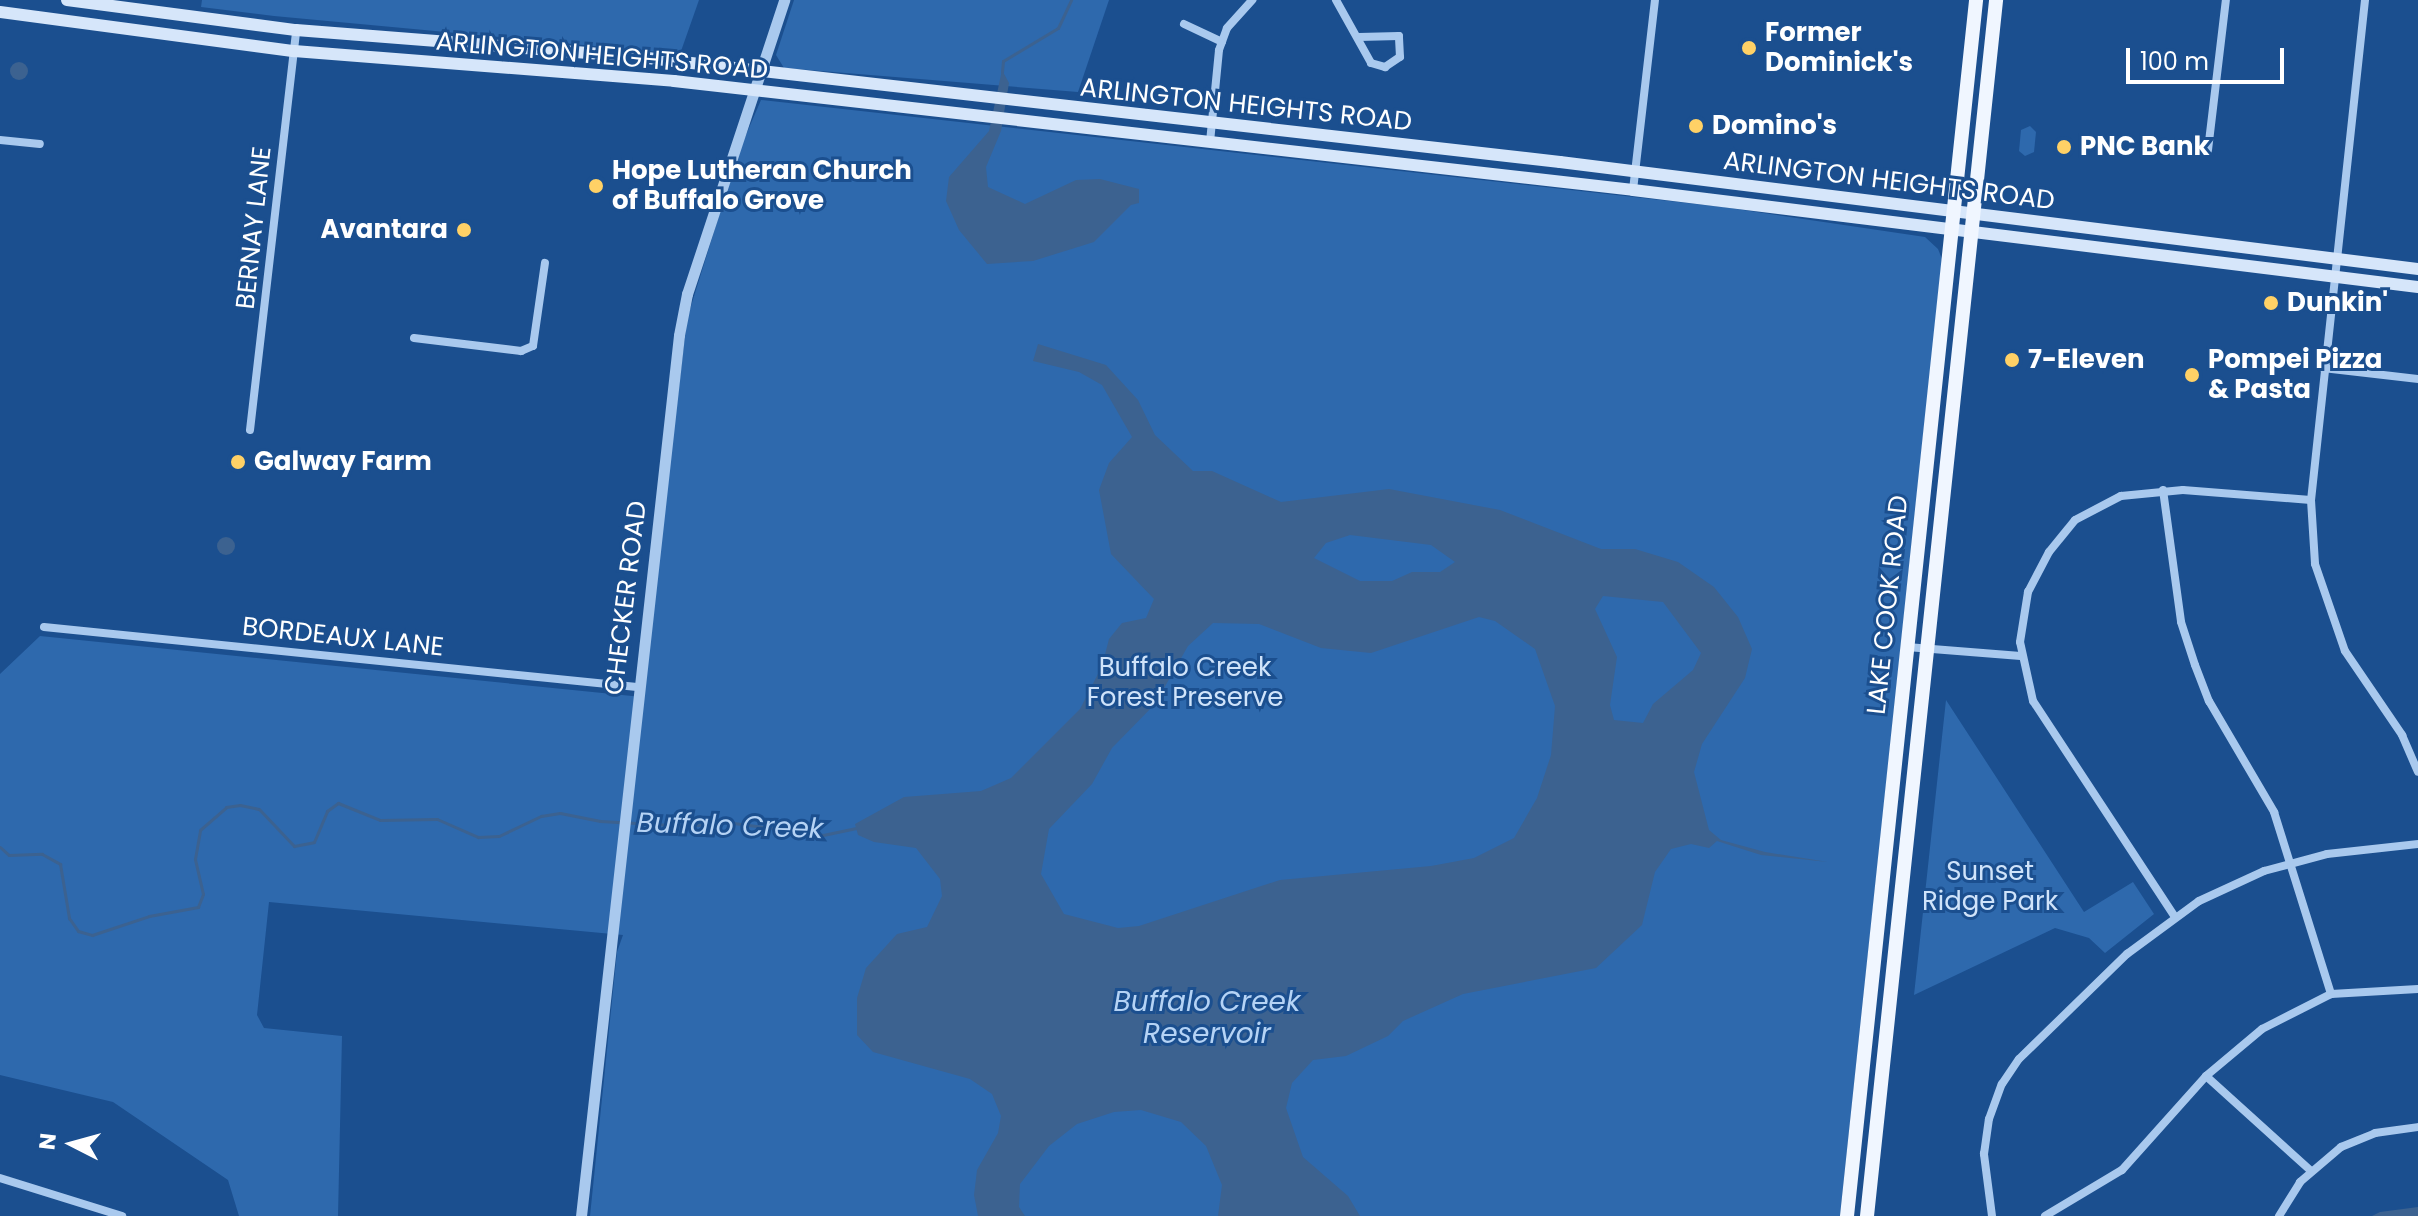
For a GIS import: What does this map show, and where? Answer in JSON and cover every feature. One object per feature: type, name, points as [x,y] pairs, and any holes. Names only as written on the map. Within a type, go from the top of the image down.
[{"type":"main road","name":"ARLINGTON HEIGHTS ROAD","points":[[67,0],[296,30],[760,71],[975,98],[1636,171],[2418,269]]},
{"type":"main road","name":"LAKE COOK ROAD","points":[[1867,1216],[1925,648],[1962,230],[1955,212],[1976,0]]},
{"type":"main road","name":"LAKE COOK ROAD","points":[[1847,1216],[1907,647],[1962,230],[1971,214],[1996,0]]},
{"type":"main road","name":"ARLINGTON HEIGHTS ROAD","points":[[0,12],[294,51],[755,90],[1633,190],[2418,287]]},
{"type":"street","name":"CHECKER ROAD","points":[[581,1216],[620,836],[682,321],[784,0]]},
{"type":"street","points":[[1210,142],[1222,42],[1227,28],[1252,0]]},
{"type":"street","points":[[1336,0],[1371,63],[1385,67],[1400,57],[1399,36],[1359,37]]},
{"type":"street","points":[[1633,190],[1655,0]]},
{"type":"street","points":[[2208,150],[2226,0]]},
{"type":"street","points":[[2365,0],[2311,500],[2315,564],[2345,651],[2402,735],[2418,772]]},
{"type":"street","points":[[1184,24],[1222,42]]},
{"type":"street","name":"BERNAY LANE","points":[[250,430],[296,30]]},
{"type":"street","points":[[0,140],[40,144]]},
{"type":"street","points":[[414,338],[521,351],[533,346],[545,263]]},
{"type":"street","points":[[2323,368],[2418,379]]},
{"type":"street","points":[[2175,917],[2033,701],[2021,656],[2020,626],[2028,592],[2062,534],[2075,520],[2121,496],[2163,490],[2311,500]]},
{"type":"street","points":[[2163,490],[2181,622],[2195,665],[2209,701],[2274,812],[2292,861],[2331,994]]},
{"type":"street","name":"BORDEAUX LANE","points":[[44,627],[637,687]]},
{"type":"street","points":[[1907,647],[2021,656]]},
{"type":"street","points":[[1992,1216],[1985,1143],[2006,1075],[2102,977],[2175,917],[2219,889],[2292,861],[2418,844]]},
{"type":"street","points":[[2045,1216],[2122,1170],[2206,1076],[2262,1029],[2331,994],[2418,989]]},
{"type":"street","points":[[2206,1076],[2310,1170]]},
{"type":"street","points":[[2279,1216],[2310,1170],[2356,1139],[2418,1127]]},
{"type":"street","points":[[0,1178],[122,1216]]},
{"type":"green space","points":[[202,0],[699,0],[680,54],[274,16],[201,7]]},
{"type":"green space","points":[[794,0],[1109,0],[1078,92],[784,68],[776,55]]},
{"type":"green space","name":"Buffalo Creek Forest Preserve","points":[[761,100],[1723,207],[1925,237],[1938,249],[1942,259],[1840,1216],[590,1216],[617,952],[623,935],[269,902],[257,1015],[264,1028],[342,1036],[338,1216],[239,1216],[228,1180],[113,1102],[0,1075],[0,674],[40,636],[642,697],[687,319],[739,151]]},
{"type":"green space","points":[[2030,126],[2036,132],[2034,152],[2025,156],[2019,151],[2021,130]]},
{"type":"green space","name":"Sunset Ridge Park","points":[[1946,700],[2084,912],[2133,882],[2154,914],[2105,953],[2089,938],[2055,928],[1914,995]]},
{"type":"water","points":[[19,62],[28,71],[19,80],[10,71]]},
{"type":"water","points":[[1002,70],[1009,83],[1001,131],[986,167],[988,187],[1025,204],[1076,180],[1100,179],[1139,189],[1139,203],[1131,205],[1094,242],[1033,261],[987,264],[959,230],[946,201],[949,177],[989,131]]},
{"type":"water","name":"Buffalo Creek Reservoir","points":[[1038,344],[1106,365],[1138,400],[1155,435],[1193,471],[1212,471],[1281,502],[1389,489],[1500,510],[1601,549],[1635,549],[1678,562],[1714,587],[1738,617],[1752,649],[1745,678],[1702,744],[1694,772],[1709,830],[1721,840],[1765,852],[1828,862],[1761,855],[1717,841],[1709,848],[1691,844],[1671,849],[1655,872],[1642,925],[1596,968],[1463,994],[1403,1021],[1388,1036],[1346,1056],[1313,1060],[1292,1083],[1286,1108],[1303,1157],[1348,1196],[1360,1216],[1218,1216],[1222,1185],[1206,1146],[1181,1122],[1141,1110],[1114,1112],[1077,1124],[1049,1146],[1020,1184],[1019,1207],[1025,1216],[978,1216],[974,1195],[977,1170],[998,1133],[1001,1116],[992,1094],[970,1079],[873,1052],[857,1035],[857,998],[866,968],[897,934],[927,927],[942,896],[940,879],[916,848],[874,842],[858,835],[855,824],[904,797],[981,791],[1011,778],[1080,709],[1102,666],[1109,639],[1122,623],[1146,618],[1154,599],[1111,554],[1099,490],[1109,463],[1132,437],[1102,385],[1079,372],[1033,361]],"holes":[[[1350,535],[1431,545],[1455,562],[1440,572],[1412,572],[1392,581],[1360,581],[1314,558],[1326,543]],[[1603,596],[1663,602],[1701,653],[1693,670],[1653,704],[1643,723],[1614,720],[1610,705],[1617,657],[1595,609]],[[1479,617],[1495,621],[1535,649],[1555,706],[1551,755],[1537,798],[1514,838],[1474,858],[1431,866],[1280,880],[1139,926],[1118,928],[1064,914],[1041,874],[1049,829],[1092,784],[1112,748],[1155,704],[1188,646],[1213,623],[1259,624],[1321,648],[1371,653]]]},
{"type":"water","points":[[226,537],[235,546],[226,555],[217,546]]},
{"type":"water","points":[[2418,1207],[2418,1216],[2372,1216],[2380,1212]]},
{"type":"waterway","name":"Buffalo Creek","points":[[1002,72],[1003,61],[1058,28],[1071,0]]},
{"type":"waterway","name":"Buffalo Creek","points":[[0,847],[9,855],[42,854],[60,864],[69,918],[78,931],[92,935],[149,916],[198,907],[203,894],[195,859],[200,830],[226,807],[240,805],[259,809],[294,846],[314,842],[327,811],[338,803],[380,820],[437,819],[478,837],[499,836],[541,816],[560,813],[600,821],[689,826],[726,822],[823,835],[856,828]]},
{"type":"place","name":"Former Dominick's","points":[[1749,48]]},
{"type":"place","name":"Domino's","points":[[1696,126]]},
{"type":"place","name":"PNC Bank","points":[[2064,147]]},
{"type":"place","name":"Hope Lutheran Church of Buffalo Grove","points":[[596,186]]},
{"type":"place","name":"Avantara","points":[[464,230]]},
{"type":"place","name":"Dunkin'","points":[[2271,303]]},
{"type":"place","name":"7-Eleven","points":[[2012,360]]},
{"type":"place","name":"Pompei Pizza & Pasta","points":[[2192,375]]},
{"type":"place","name":"Galway Farm","points":[[238,462]]}]
